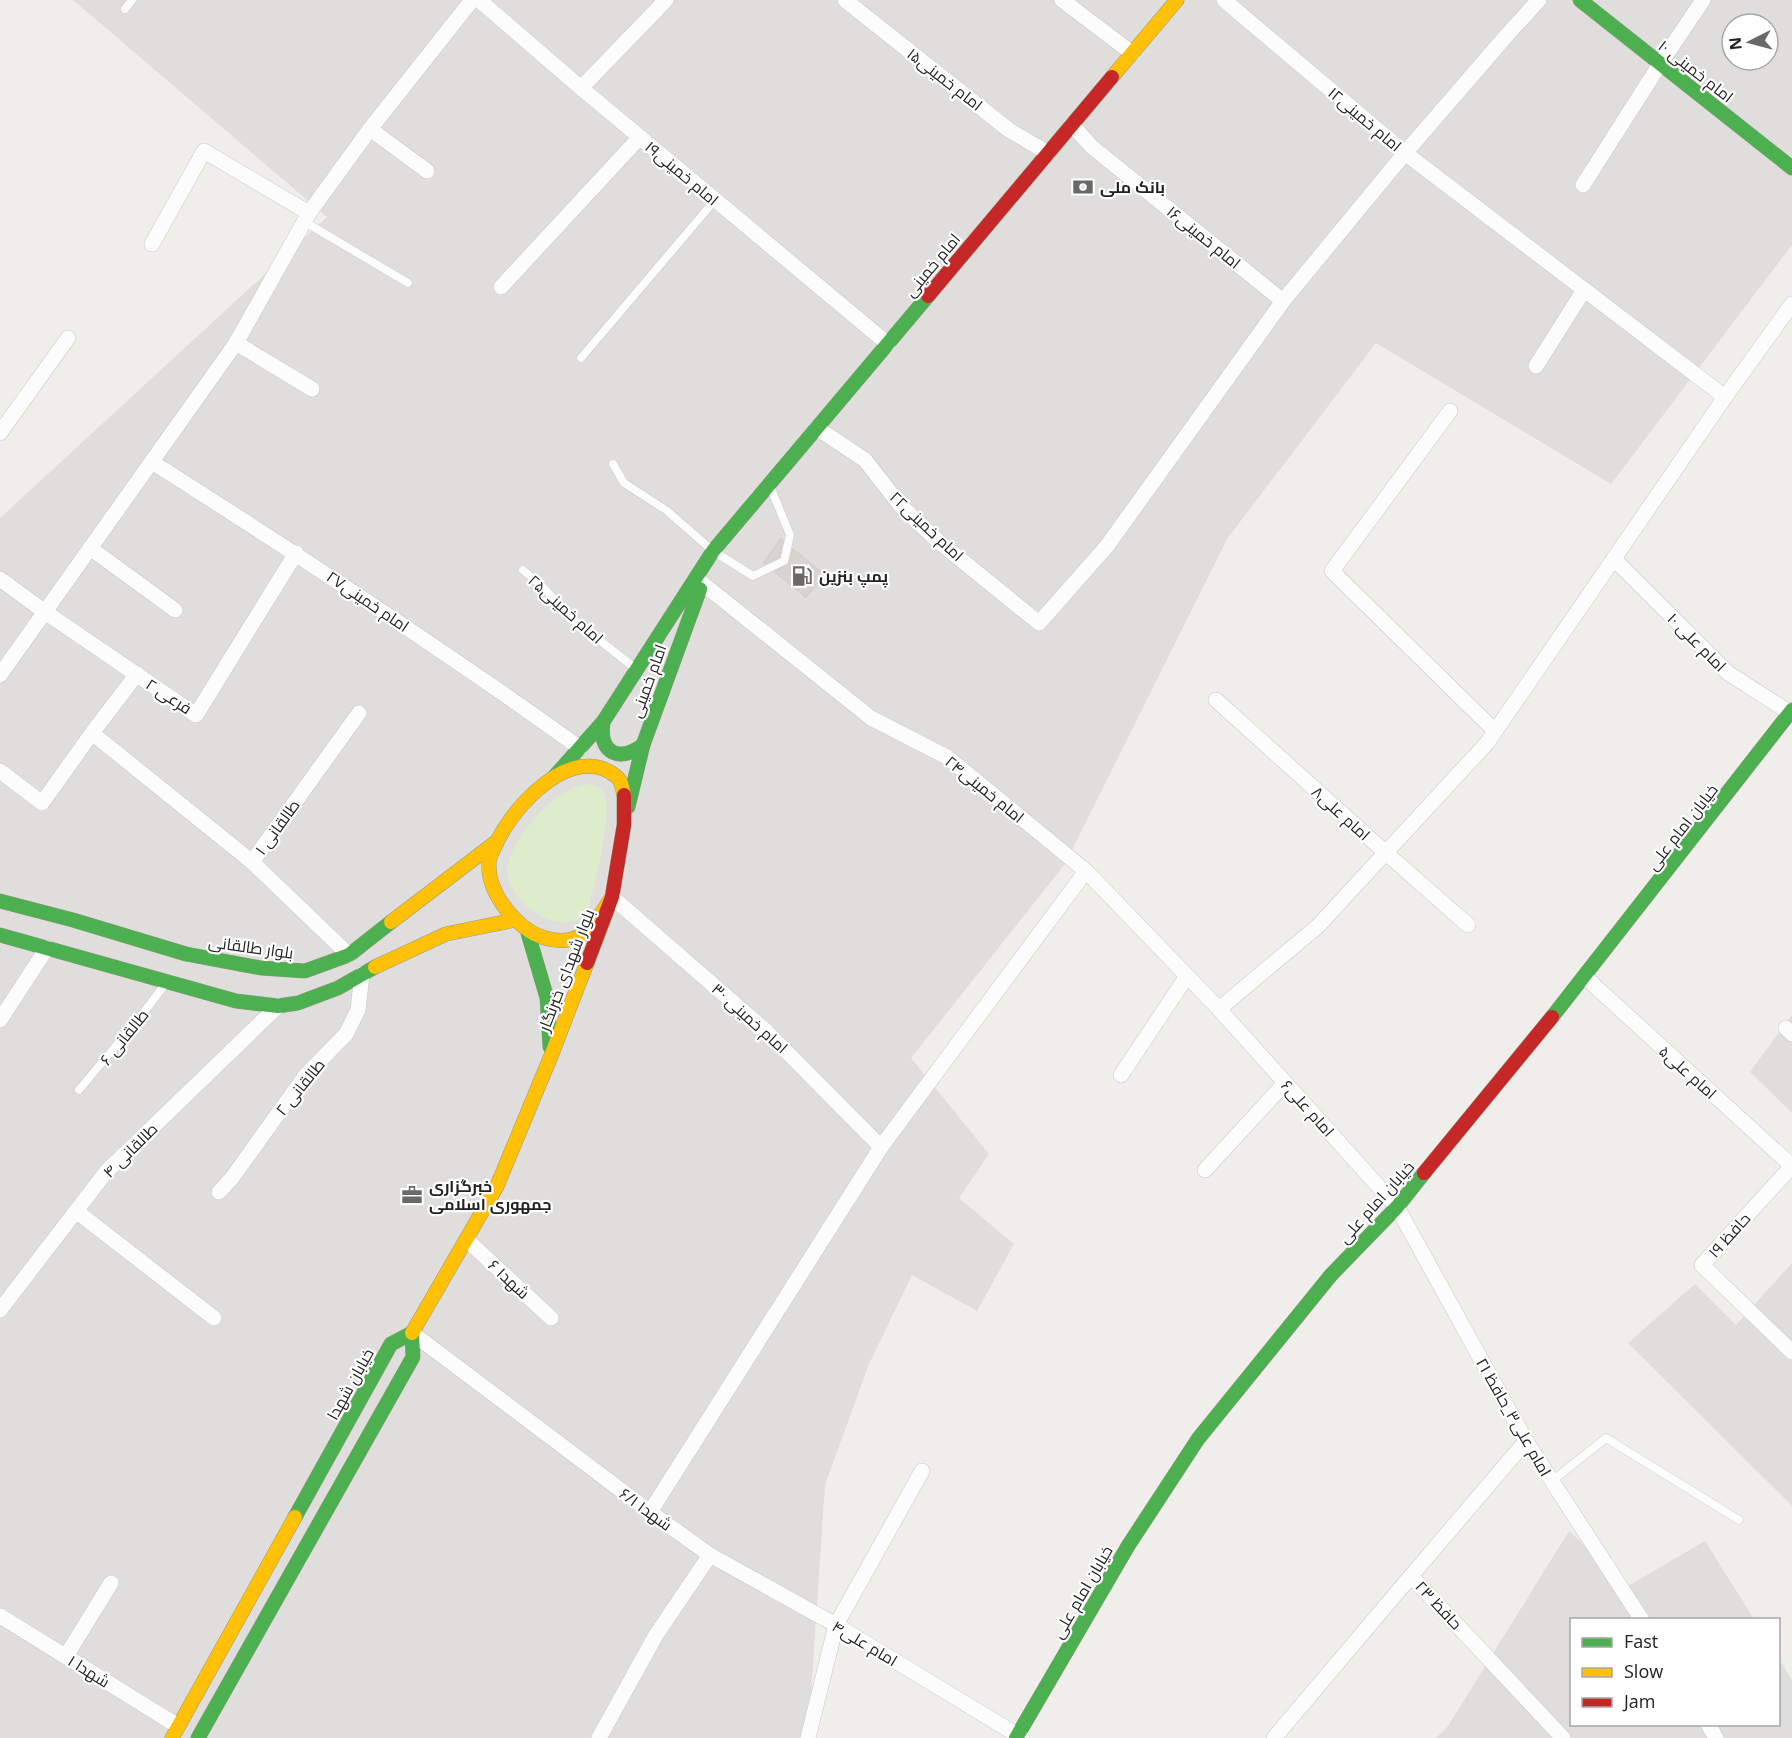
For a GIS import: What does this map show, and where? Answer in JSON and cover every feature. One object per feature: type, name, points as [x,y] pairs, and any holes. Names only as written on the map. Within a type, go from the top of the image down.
[{"type":"main road","name":"امام خمینی","points":[[553,778],[603,722],[713,551],[1177,0]]},
{"type":"main road","name":"امام خمینی ۱۰","points":[[1580,0],[1792,168]]},
{"type":"main road","name":"امام خمینی","points":[[624,825],[643,745],[713,551]]},
{"type":"main road","name":"خیابان امام علی","points":[[1019,1737],[1128,1546],[1198,1439],[1330,1275],[1397,1208],[1585,977],[1792,712]]},
{"type":"main road","points":[[603,722],[601,732],[603,741],[608,749],[616,754],[626,755],[636,752],[643,745]]},
{"type":"main road","points":[[590,766],[605,769],[620,781],[625,799],[624,825],[612,897],[586,933],[573,939],[553,940],[527,930],[515,920],[500,901],[491,884],[489,861],[498,840],[512,818],[532,795],[553,778],[573,768],[590,766]]},
{"type":"main road","name":"بلوار طالقانی","points":[[0,901],[74,920],[186,954],[261,968],[305,970],[349,955],[498,840]]},
{"type":"main road","name":"بلوار شهدای خبرنگار","points":[[412,1333],[497,1186],[551,1056],[612,897]]},
{"type":"main road","points":[[0,935],[236,1001],[278,1006],[298,1003],[338,988],[384,962],[446,934],[515,920]]},
{"type":"main road","name":"بلوار شهدای خبرنگار","points":[[527,930],[547,998],[551,1056]]},
{"type":"main road","points":[[198,1738],[412,1357],[412,1333]]},
{"type":"main road","name":"خیابان شهدا","points":[[175,1732],[391,1344],[412,1333]]},
{"type":"main road","points":[[312,1486],[333,1499]]},
{"type":"street","points":[[0,675],[236,343],[307,218],[370,129],[472,0]]},
{"type":"street","name":"امام خمینی۱۹","points":[[479,0],[888,344]]},
{"type":"street","points":[[581,88],[666,0]]},
{"type":"street","name":"امام خمینی۱۵","points":[[845,0],[1009,130],[1048,153]]},
{"type":"street","points":[[1062,0],[1132,53]]},
{"type":"street","name":"امام خمینی۱۲","points":[[1224,0],[1406,153],[1539,0]]},
{"type":"street","points":[[1583,185],[1703,0]]},
{"type":"street","name":"امام خمینی۱۶","points":[[1072,125],[1092,147],[1283,301]]},
{"type":"street","points":[[370,129],[427,171]]},
{"type":"street","points":[[501,287],[640,137]]},
{"type":"street","points":[[152,244],[204,151],[307,218]]},
{"type":"street","points":[[1283,301],[1406,153],[1725,397]]},
{"type":"street","points":[[1536,366],[1584,290]]},
{"type":"street","name":"امام خمینی۲۲","points":[[817,428],[865,460],[900,505],[939,542],[1040,623],[1107,546],[1283,301]]},
{"type":"street","points":[[1219,1009],[1318,926],[1487,744],[1725,397],[1792,304]]},
{"type":"street","points":[[0,433],[5,415],[68,338]]},
{"type":"street","points":[[236,343],[312,390]]},
{"type":"street","points":[[1450,411],[1332,571],[1495,731]]},
{"type":"street","name":"امام خمینی۲۷","points":[[152,462],[483,678],[580,748]]},
{"type":"street","points":[[90,548],[175,610]]},
{"type":"street","name":"فرعی ۲","points":[[0,579],[196,715],[296,554]]},
{"type":"street","name":"امام علی ۱۰","points":[[1614,559],[1728,673],[1792,712]]},
{"type":"street","name":"امام خمینی۲۴","points":[[702,584],[871,718],[947,757],[1086,871],[1219,1009]]},
{"type":"street","points":[[0,771],[42,803],[136,674]]},
{"type":"street","name":"امام علی۸","points":[[1216,700],[1468,925]]},
{"type":"street","name":"طالقانی ۱","points":[[349,955],[252,862],[359,713]]},
{"type":"street","points":[[92,733],[252,862]]},
{"type":"street","points":[[650,1512],[881,1147],[1086,871]]},
{"type":"street","name":"امام خمینی ۳۰","points":[[612,897],[766,1031],[881,1147]]},
{"type":"street","points":[[0,1020],[47,948]]},
{"type":"street","name":"طالقانی ۲","points":[[219,1192],[232,1178],[305,1076],[346,1034],[358,1010],[362,974]]},
{"type":"street","points":[[1121,1075],[1187,976]]},
{"type":"street","name":"امام علی۵","points":[[1585,977],[1792,1166]]},
{"type":"street","name":"طالقانی ۴","points":[[0,1310],[106,1172],[278,1006]]},
{"type":"street","name":"امام علی۶","points":[[1219,1009],[1397,1208]]},
{"type":"street","points":[[1205,1170],[1285,1083]]},
{"type":"street","name":"حافظ ۱۹","points":[[1792,1166],[1702,1265],[1792,1352]]},
{"type":"street","name":"امام علی۳_حافظ ۲۱","points":[[1397,1208],[1526,1441],[1641,1618]]},
{"type":"street","points":[[76,1211],[214,1318]]},
{"type":"street","name":"شهد۱ ۶","points":[[467,1240],[551,1318]]},
{"type":"street","name":"شهد۱ ۶/۱","points":[[412,1333],[710,1555]]},
{"type":"street","name":"حافظ ۲۳","points":[[1526,1441],[1411,1576],[1563,1738]]},
{"type":"street","points":[[808,1738],[836,1625],[922,1471]]},
{"type":"street","points":[[600,1738],[657,1635],[710,1555]]},
{"type":"street","name":"امام علی۴","points":[[710,1555],[836,1625],[1019,1737]]},
{"type":"street","points":[[1274,1738],[1411,1576]]},
{"type":"street","points":[[66,1656],[111,1583]]},
{"type":"street","name":"شهدا ۱","points":[[0,1616],[66,1656],[175,1732]]},
{"type":"lane","points":[[125,9],[132,0]]},
{"type":"lane","points":[[581,358],[715,200]]},
{"type":"lane","points":[[307,218],[408,283]]},
{"type":"lane","points":[[613,464],[624,483],[666,510],[713,551],[753,576],[784,561],[790,535],[770,485]]},
{"type":"lane","name":"امام خمینی۲۵","points":[[523,570],[543,587],[569,616],[637,670]]},
{"type":"lane","name":"طالقانی ۶","points":[[79,1090],[167,982]]},
{"type":"lane","points":[[1552,1481],[1606,1438],[1739,1520]]},
{"type":"shaded area","points":[[73,0],[1792,0],[1792,245],[1611,484],[1376,343],[1227,539],[1065,864],[911,1058],[989,1154],[959,1198],[1014,1244],[977,1311],[912,1275],[869,1364],[825,1485],[808,1738],[0,1738],[0,518],[327,217]]},
{"type":"shaded area","points":[[1792,1015],[1792,1113],[1750,1072]]},
{"type":"shaded area","points":[[1792,1263],[1792,1506],[1628,1343],[1695,1284],[1736,1325]]},
{"type":"shaded area","points":[[1569,1531],[1628,1586],[1705,1541],[1753,1618],[1570,1618],[1570,1726],[1780,1726],[1780,1661],[1792,1680],[1792,1738],[1436,1738],[1448,1726]]},
{"type":"green space","points":[[589,784],[601,789],[606,802],[607,816],[599,867],[589,908],[580,918],[569,922],[558,922],[536,913],[518,897],[508,878],[507,867],[517,843],[545,808],[563,793]]},
{"type":"building","points":[[781,539],[783,540],[779,557],[764,564],[763,563]]},
{"type":"building","points":[[793,549],[824,574],[806,597],[775,572],[789,564]]},
{"type":"traffic: fast","points":[[1580,0],[1792,168]]},
{"type":"traffic: fast","points":[[553,778],[603,722],[713,551],[928,296]]},
{"type":"traffic: fast","points":[[628,807],[643,745],[700,589]]},
{"type":"traffic: fast","points":[[1552,1017],[1792,710]]},
{"type":"traffic: fast","points":[[603,722],[604,741],[612,752],[626,753],[643,745]]},
{"type":"traffic: fast","points":[[0,901],[186,954],[261,968],[305,971],[349,955],[391,922]]},
{"type":"traffic: fast","points":[[527,930],[547,998],[550,1047]]},
{"type":"traffic: fast","points":[[0,935],[236,1001],[278,1006],[298,1003],[338,988],[375,967]]},
{"type":"traffic: fast","points":[[1016,1738],[1128,1546],[1198,1439],[1331,1275],[1397,1207],[1424,1173]]},
{"type":"traffic: fast","points":[[295,1517],[391,1344],[412,1333]]},
{"type":"traffic: fast","points":[[198,1738],[413,1357],[412,1333]]},
{"type":"traffic: slow","points":[[1112,77],[1177,0]]},
{"type":"traffic: slow","points":[[612,897],[593,924],[578,937],[569,940],[545,938],[523,927],[502,904],[491,881],[489,861],[502,833],[523,804],[536,791],[566,771],[581,767],[603,769],[618,778],[624,795]]},
{"type":"traffic: slow","points":[[391,922],[496,842]]},
{"type":"traffic: slow","points":[[375,967],[446,934],[515,920]]},
{"type":"traffic: slow","points":[[412,1333],[497,1186],[587,963]]},
{"type":"traffic: slow","points":[[172,1738],[295,1517]]},
{"type":"traffic: jam","points":[[928,296],[1112,77]]},
{"type":"traffic: jam","points":[[587,963],[612,897],[624,825],[624,795]]},
{"type":"traffic: jam","points":[[1424,1173],[1552,1017]]},
{"type":"place","name":"بانک ملی","points":[[1083,187]]},
{"type":"place","name":"پمپ بنزین","points":[[802,576]]},
{"type":"place","name":"خبرگزاری جمهوری اسلامی","points":[[412,1195]]}]
